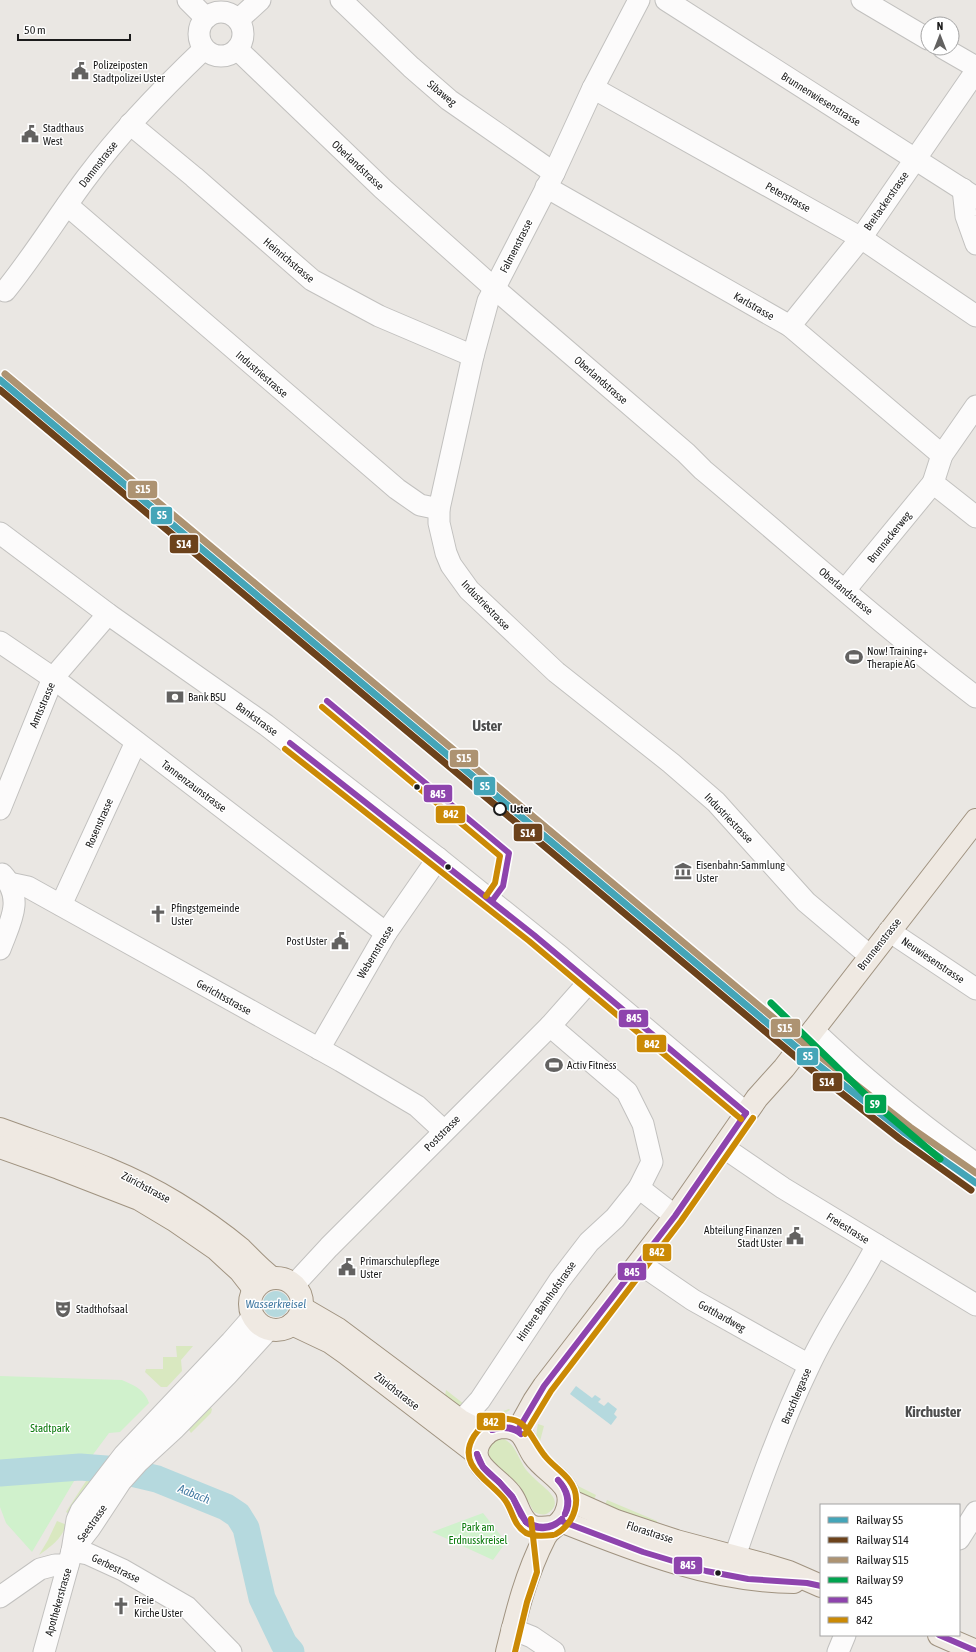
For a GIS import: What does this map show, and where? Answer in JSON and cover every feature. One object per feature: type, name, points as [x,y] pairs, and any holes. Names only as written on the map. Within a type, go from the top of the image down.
[{"type":"main road","name":"Brunnenstrasse","points":[[518,1430],[544,1386],[675,1216],[746,1113],[784,1068],[976,820]]},
{"type":"main road","name":"Zürichstrasse","points":[[0,1129],[97,1163],[147,1186],[208,1224],[230,1240],[259,1268],[272,1278]]},
{"type":"main road","name":"Zürichstrasse","points":[[0,1147],[139,1199],[174,1220],[216,1249],[240,1270],[254,1289]]},
{"type":"main road","points":[[272,1278],[284,1279],[294,1285],[301,1298],[297,1316],[281,1329],[261,1323],[250,1303],[254,1289],[262,1282],[272,1278]]},
{"type":"main road","name":"Zürichstrasse","points":[[297,1316],[338,1329],[461,1421],[486,1434]]},
{"type":"main road","name":"Zürichstrasse","points":[[297,1316],[476,1453]]},
{"type":"main road","points":[[507,1652],[519,1600],[529,1571],[546,1536],[566,1512],[569,1500],[567,1491],[561,1482],[542,1466],[518,1430],[505,1427],[495,1429],[486,1434],[480,1441],[476,1453],[485,1470],[505,1486],[512,1496],[524,1520],[529,1571]]},
{"type":"main road","name":"Florastrasse","points":[[569,1500],[616,1521],[676,1541],[789,1572],[816,1584]]},
{"type":"main road","name":"Florastrasse","points":[[524,1520],[532,1526],[541,1528],[557,1524],[682,1565],[730,1576],[816,1584]]},
{"type":"main road","points":[[942,1636],[976,1651]]},
{"type":"street","points":[[188,0],[206,18]]},
{"type":"street","points":[[238,20],[260,0]]},
{"type":"street","name":"Sibaweg","points":[[341,0],[411,68],[550,180]]},
{"type":"street","name":"Falmenstrasse","points":[[439,509],[484,313],[494,288],[550,180],[593,88],[639,0]]},
{"type":"street","name":"Brunnenwiesenstrasse","points":[[666,0],[970,194]]},
{"type":"street","points":[[862,0],[920,34]]},
{"type":"street","points":[[222,12],[232,15],[238,20],[242,26],[243,35],[242,42],[237,49],[229,55],[219,56],[210,54],[204,48],[198,33],[200,25],[206,18],[214,13],[222,12]]},
{"type":"street","name":"Dammstrasse","points":[[5,291],[30,260],[87,176],[130,124],[160,91],[204,48]]},
{"type":"street","name":"Oberlandstrasse","points":[[237,49],[383,189],[494,288],[686,453],[703,470],[907,643],[976,697]]},
{"type":"street","points":[[957,56],[976,67]]},
{"type":"street","name":"Breitackerstrasse","points":[[790,326],[860,238],[976,71]]},
{"type":"street","name":"Peterstrasse","points":[[593,88],[860,238],[976,316]]},
{"type":"street","name":"Heinrichstrasse","points":[[130,124],[194,177],[312,280],[379,316],[473,356]]},
{"type":"street","name":"Karlstrasse","points":[[550,180],[790,326],[942,455]]},
{"type":"street","points":[[970,194],[966,216],[976,244]]},
{"type":"street","name":"Industriestrasse","points":[[67,205],[397,489],[420,505],[439,509],[439,522],[446,553],[451,565],[469,590],[556,672],[644,740],[716,802],[806,902],[870,956]]},
{"type":"street","points":[[976,406],[942,455],[933,484],[976,518]]},
{"type":"street","name":"Brunnackerweg","points":[[845,590],[933,484]]},
{"type":"street","name":"Bankstrasse","points":[[0,533],[108,614],[266,725],[438,858],[534,935],[746,1113]]},
{"type":"street","name":"Amtsstrasse","points":[[0,809],[53,678],[108,614]]},
{"type":"street","name":"Tannenzaunstrasse","points":[[0,642],[53,678],[386,933]]},
{"type":"street","name":"Rosenstrasse","points":[[61,905],[136,742]]},
{"type":"street","name":"Webernstrasse","points":[[318,1049],[386,933],[438,858]]},
{"type":"street","points":[[0,949],[14,909],[14,892],[5,877]]},
{"type":"street","name":"Gerichtsstrasse","points":[[5,877],[28,887],[61,905],[340,1061],[417,1106],[444,1131]]},
{"type":"street","name":"Neuwiesenstrasse","points":[[889,931],[976,989]]},
{"type":"street","name":"Poststrasse","points":[[294,1285],[444,1131],[550,1026],[589,982]]},
{"type":"street","name":"Hintere Bahnhofstrasse","points":[[461,1421],[480,1400],[559,1281],[589,1242],[615,1218],[639,1188],[652,1162],[643,1124],[627,1092],[550,1026]]},
{"type":"street","points":[[813,1030],[876,1088],[892,1098],[918,1120],[976,1164]]},
{"type":"street","name":"Freiestrasse","points":[[723,1147],[783,1188],[976,1305]]},
{"type":"street","points":[[639,1188],[675,1216]]},
{"type":"street","name":"Braschlergasse","points":[[734,1556],[768,1462],[809,1365],[877,1245]]},
{"type":"street","name":"Gotthardweg","points":[[639,1263],[693,1300],[809,1365]]},
{"type":"street","name":"Seestrasse","points":[[70,1558],[90,1528],[113,1479],[231,1342],[261,1323]]},
{"type":"street","points":[[960,1537],[976,1512]]},
{"type":"street","name":"Gerbestrasse","points":[[70,1558],[88,1554],[123,1570],[159,1590],[187,1607],[221,1648]]},
{"type":"street","points":[[682,1565],[694,1558],[719,1564],[734,1556]]},
{"type":"street","points":[[0,1597],[40,1569],[55,1565],[70,1558]]},
{"type":"street","name":"Apothekerstrasse","points":[[44,1652],[70,1558]]},
{"type":"street","points":[[512,1629],[532,1637],[554,1652]]},
{"type":"street","points":[[838,1652],[845,1636]]},
{"type":"green space","points":[[176,1346],[193,1346],[181,1360],[182,1371],[167,1387],[161,1387],[145,1372],[146,1369],[163,1369],[163,1357],[177,1357]]},
{"type":"green space","name":"Stadtpark","points":[[0,1376],[122,1380],[142,1391],[149,1403],[120,1432],[109,1433],[77,1476],[32,1552],[6,1523],[0,1507]]},
{"type":"green space","points":[[446,1390],[464,1404],[462,1407],[456,1408],[445,1396]]},
{"type":"green space","points":[[207,1404],[212,1409],[211,1413],[191,1433],[189,1430],[190,1420]]},
{"type":"green space","points":[[510,1410],[506,1413],[495,1418],[477,1418],[477,1412],[500,1412]]},
{"type":"green space","points":[[538,1424],[544,1426],[539,1445],[541,1450],[557,1467],[545,1460],[538,1450],[536,1438]]},
{"type":"green space","points":[[504,1439],[513,1446],[526,1470],[552,1495],[555,1504],[548,1513],[543,1515],[534,1512],[519,1485],[489,1459],[489,1447],[491,1444]]},
{"type":"green space","points":[[88,1478],[93,1479],[71,1515],[66,1512]]},
{"type":"green space","points":[[576,1485],[596,1495],[593,1502],[579,1495]]},
{"type":"green space","points":[[607,1500],[657,1521],[655,1528],[604,1507]]},
{"type":"green space","name":"Park am Erdnusskreisel","points":[[483,1513],[506,1542],[493,1560],[432,1532]]},
{"type":"green space","points":[[57,1521],[67,1525],[55,1542],[39,1555],[48,1540]]},
{"type":"water","name":"Wasserkreisel","points":[[276,1291],[285,1295],[289,1304],[285,1313],[276,1317],[267,1313],[263,1304],[267,1295]]},
{"type":"water","points":[[576,1386],[592,1398],[595,1395],[601,1399],[598,1402],[604,1406],[608,1402],[617,1409],[614,1414],[617,1417],[611,1425],[570,1394]]},
{"type":"waterway","name":"Aabach","points":[[0,1473],[80,1467],[119,1470],[157,1479],[226,1507],[238,1515],[246,1528],[262,1598],[284,1644],[291,1652]]},
{"type":"rail line","name":"S15","points":[[5,374],[813,1051],[910,1127],[976,1173]]},
{"type":"rail line","name":"S5","points":[[0,380],[808,1057],[905,1133],[976,1183]]},
{"type":"rail line","name":"S14","points":[[0,390],[803,1063],[900,1139],[971,1190]]},
{"type":"rail line","name":"S9","points":[[771,1003],[874,1103],[940,1159]]},
{"type":"transit line","name":"845","points":[[327,701],[509,853],[503,886],[492,901]]},
{"type":"transit line","name":"842","points":[[322,707],[500,856],[495,883],[486,896]]},
{"type":"transit line","name":"845","points":[[290,743],[534,935],[746,1113]]},
{"type":"transit line","name":"842","points":[[285,749],[529,941],[741,1119]]},
{"type":"transit line","name":"845","points":[[518,1430],[544,1386],[675,1216],[746,1113]]},
{"type":"transit line","name":"842","points":[[525,1434],[551,1391],[681,1221],[753,1118]]},
{"type":"transit line","name":"842","points":[[553,1535],[532,1535],[522,1530],[518,1526],[505,1500],[477,1472],[472,1464],[469,1456],[469,1447],[476,1433],[486,1424],[496,1420],[506,1419],[515,1420],[521,1424],[531,1435],[545,1456],[569,1480],[576,1494],[575,1510],[568,1523],[556,1534]]},
{"type":"transit line","name":"845","points":[[492,1430],[507,1428],[521,1434]]},
{"type":"transit line","name":"845","points":[[492,1430],[511,1428],[521,1434]]},
{"type":"transit line","name":"845","points":[[477,1454],[483,1467],[499,1482]]},
{"type":"transit line","name":"845","points":[[477,1454],[478,1459],[488,1473],[499,1482]]},
{"type":"transit line","name":"845","points":[[558,1480],[564,1487],[568,1496],[568,1505],[565,1514]]},
{"type":"transit line","name":"845","points":[[558,1480],[564,1488],[567,1496],[567,1509],[565,1514]]},
{"type":"transit line","name":"845","points":[[499,1482],[512,1496],[526,1522]]},
{"type":"transit line","name":"845","points":[[499,1482],[513,1498],[526,1522]]},
{"type":"transit line","name":"842","points":[[515,1652],[527,1602],[537,1572],[531,1519]]},
{"type":"transit line","name":"845","points":[[526,1522],[536,1526],[545,1527],[554,1525],[562,1519]]},
{"type":"transit line","name":"845","points":[[526,1522],[535,1527],[545,1528],[554,1525],[562,1519]]},
{"type":"transit line","name":"845","points":[[561,1521],[643,1552],[706,1571],[748,1579],[807,1583],[820,1586]]},
{"type":"transit line","name":"845","points":[[941,1636],[976,1651]]},
{"type":"place","name":"Polizeiposten Stadtpolizei Uster","points":[[80,71]]},
{"type":"place","name":"Stadthaus West","points":[[30,134]]},
{"type":"place","name":"Now! Training+ Therapie AG","points":[[854,657]]},
{"type":"place","name":"Bank BSU","points":[[175,697]]},
{"type":"place","name":"Uster","points":[[500,809]]},
{"type":"place","name":"Eisenbahn-Sammlung Uster","points":[[683,871]]},
{"type":"place","name":"Pfingstgemeinde Uster","points":[[158,914]]},
{"type":"place","name":"Post Uster","points":[[340,941]]},
{"type":"place","name":"Activ Fitness","points":[[554,1065]]},
{"type":"place","name":"Abteilung Finanzen Stadt Uster","points":[[795,1236]]},
{"type":"place","name":"Primarschulepflege Uster","points":[[347,1267]]},
{"type":"place","name":"Stadthofsaal","points":[[63,1309]]},
{"type":"place","name":"Freie Kirche Uster","points":[[121,1606]]},
{"type":"district","name":"Uster","points":[[487,725]]},
{"type":"district","name":"Kirchuster","points":[[933,1411]]}]
